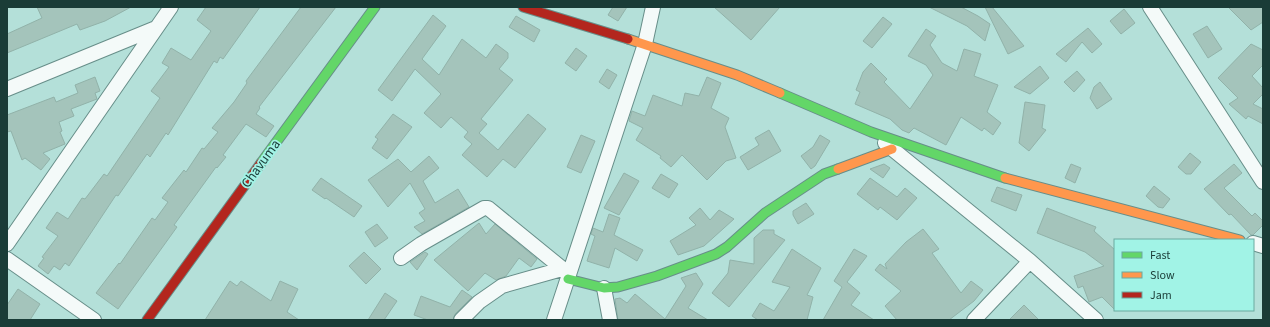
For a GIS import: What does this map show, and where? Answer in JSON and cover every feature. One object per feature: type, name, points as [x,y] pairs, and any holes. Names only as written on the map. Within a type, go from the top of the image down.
[{"type":"street","points":[[7,244],[171,7]]},
{"type":"street","name":"Chavuma","points":[[146,320],[375,7]]},
{"type":"street","points":[[523,7],[645,44],[737,76],[871,132],[1018,182],[1236,239]]},
{"type":"street","points":[[554,320],[567,274],[645,44],[653,7]]},
{"type":"street","points":[[1150,7],[1263,182]]},
{"type":"street","points":[[7,89],[156,28]]},
{"type":"street","points":[[871,132],[1030,261],[1096,320]]},
{"type":"street","points":[[401,258],[421,244],[484,208],[488,208],[567,274],[604,288],[637,283],[716,254],[727,247],[765,213],[824,174],[892,149]]},
{"type":"street","points":[[7,259],[94,320]]},
{"type":"street","points":[[974,320],[1030,261]]},
{"type":"street","points":[[461,320],[479,302],[502,286],[567,274]]},
{"type":"street","points":[[604,288],[610,320]]},
{"type":"building","points":[[37,7],[131,7],[105,21],[80,30],[77,24],[7,53],[7,34],[42,18]]},
{"type":"building","points":[[206,7],[260,7],[223,59],[220,57],[217,63],[214,61],[168,135],[166,133],[150,157],[147,154],[118,196],[116,195],[69,266],[65,263],[60,270],[54,266],[48,274],[38,266],[44,258],[42,257],[58,236],[46,228],[57,212],[68,219],[82,198],[85,199],[104,174],[107,176],[160,98],[151,91],[169,67],[162,63],[171,48],[191,60],[211,31],[197,20]]},
{"type":"building","points":[[301,7],[336,7],[259,107],[260,108],[256,114],[274,126],[266,137],[246,124],[223,155],[226,157],[217,168],[216,167],[174,225],[177,227],[118,309],[96,293],[119,263],[120,264],[152,218],[155,220],[168,202],[162,198],[184,170],[186,172],[202,148],[204,149],[218,132],[212,128],[234,102],[247,83],[246,81]]},
{"type":"building","points":[[613,7],[627,7],[618,21],[608,15]]},
{"type":"building","points":[[714,7],[780,7],[751,40]]},
{"type":"building","points":[[929,7],[961,7],[978,16],[990,24],[985,41],[967,26]]},
{"type":"building","points":[[985,7],[992,7],[1024,46],[1008,54]]},
{"type":"building","points":[[1228,7],[1263,7],[1263,22],[1251,30]]},
{"type":"building","points":[[1124,9],[1135,23],[1121,34],[1110,21]]},
{"type":"building","points":[[433,15],[446,26],[422,59],[439,75],[462,39],[486,58],[496,44],[508,53],[508,58],[499,69],[513,80],[481,119],[487,124],[479,133],[498,150],[528,114],[546,129],[515,168],[503,159],[487,177],[462,155],[472,144],[464,137],[468,132],[451,117],[441,128],[424,113],[441,94],[415,69],[392,101],[378,90]]},
{"type":"building","points":[[516,16],[540,30],[534,42],[509,27]]},
{"type":"building","points":[[883,17],[892,24],[872,48],[863,41]]},
{"type":"building","points":[[1207,26],[1222,49],[1208,58],[1193,34]]},
{"type":"building","points":[[1088,28],[1102,44],[1092,53],[1082,42],[1066,62],[1056,54]]},
{"type":"building","points":[[926,29],[936,36],[930,45],[942,63],[957,71],[964,49],[981,54],[974,76],[998,85],[987,112],[1001,123],[993,135],[984,128],[982,131],[961,117],[946,145],[914,128],[909,133],[902,130],[890,119],[855,104],[860,92],[856,90],[863,72],[871,63],[887,79],[884,82],[910,109],[933,75],[926,65],[908,56]]},
{"type":"building","points":[[1251,44],[1263,50],[1263,65],[1252,76],[1263,88],[1263,94],[1253,104],[1263,109],[1263,124],[1248,116],[1246,119],[1229,104],[1238,98],[1218,78]]},
{"type":"building","points":[[576,48],[587,56],[576,71],[565,63]]},
{"type":"building","points":[[1040,66],[1049,78],[1030,94],[1014,87]]},
{"type":"building","points":[[607,69],[617,75],[609,89],[599,82]]},
{"type":"building","points":[[1077,71],[1085,80],[1074,92],[1064,82]]},
{"type":"building","points":[[95,77],[100,91],[95,93],[97,99],[71,109],[74,116],[59,122],[62,131],[60,132],[65,144],[43,153],[50,159],[41,170],[25,158],[22,160],[11,131],[7,132],[7,115],[54,97],[56,102],[78,93],[75,85]]},
{"type":"building","points":[[707,77],[721,83],[711,108],[729,118],[725,127],[736,158],[726,161],[707,180],[682,155],[671,167],[660,158],[661,156],[636,140],[643,128],[629,121],[632,111],[645,116],[653,95],[682,106],[685,93],[699,96]]},
{"type":"building","points":[[1100,82],[1112,99],[1097,109],[1090,98],[1094,87]]},
{"type":"building","points":[[1025,102],[1045,105],[1042,128],[1046,130],[1029,151],[1019,143]]},
{"type":"building","points":[[393,114],[412,127],[387,159],[372,148],[378,139],[375,137]]},
{"type":"building","points":[[769,130],[781,151],[748,170],[740,157],[759,145],[755,138]]},
{"type":"building","points":[[581,135],[595,141],[581,173],[567,167]]},
{"type":"building","points":[[820,135],[830,141],[815,166],[811,169],[801,156],[813,147]]},
{"type":"building","points":[[1190,153],[1201,162],[1191,174],[1186,174],[1178,167]]},
{"type":"building","points":[[429,156],[439,168],[423,181],[435,203],[458,189],[469,207],[422,234],[414,227],[425,221],[419,213],[425,209],[410,183],[388,207],[368,180],[398,159],[411,172]]},
{"type":"building","points":[[884,164],[890,168],[883,178],[870,169]]},
{"type":"building","points":[[1071,164],[1081,168],[1075,183],[1065,178]]},
{"type":"building","points":[[1234,164],[1242,173],[1224,188],[1252,216],[1255,213],[1263,221],[1263,225],[1253,235],[1251,235],[1231,214],[1229,215],[1204,189]]},
{"type":"building","points":[[624,173],[639,181],[619,215],[604,208]]},
{"type":"building","points":[[661,174],[678,184],[669,198],[652,188]]},
{"type":"building","points":[[321,178],[362,206],[354,217],[312,190]]},
{"type":"building","points":[[870,178],[897,197],[905,188],[917,198],[897,220],[880,207],[878,210],[857,194]]},
{"type":"building","points":[[1154,186],[1170,199],[1163,208],[1158,207],[1146,196]]},
{"type":"building","points":[[997,187],[1022,195],[1016,211],[991,201]]},
{"type":"building","points":[[806,203],[814,214],[798,224],[793,215],[793,211]]},
{"type":"building","points":[[700,208],[710,220],[719,210],[734,219],[704,246],[678,255],[670,241],[696,225],[689,218]]},
{"type":"building","points":[[1047,208],[1096,227],[1094,231],[1114,249],[1114,309],[1102,297],[1089,302],[1083,286],[1078,288],[1074,276],[1104,266],[1085,252],[1037,233]]},
{"type":"building","points":[[609,214],[620,218],[614,235],[643,250],[637,261],[615,248],[609,268],[587,261],[595,236],[591,234],[593,228],[603,232]]},
{"type":"building","points":[[479,223],[486,234],[495,224],[537,259],[531,267],[519,258],[506,276],[496,280],[485,273],[468,291],[434,260]]},
{"type":"building","points":[[377,224],[388,238],[375,247],[365,232]]},
{"type":"building","points":[[923,229],[939,249],[932,253],[961,293],[971,281],[983,290],[974,301],[949,320],[897,320],[885,306],[901,291],[875,270],[880,264],[887,269],[885,264],[906,242]]},
{"type":"building","points":[[763,230],[774,230],[774,234],[785,240],[729,307],[712,293],[728,273],[730,260],[754,264],[754,238]]},
{"type":"building","points":[[792,249],[821,268],[807,295],[813,297],[807,320],[758,320],[752,316],[760,303],[774,311],[790,287],[772,282]]},
{"type":"building","points":[[854,249],[867,256],[847,282],[860,293],[851,305],[874,320],[823,320],[842,287],[834,281]]},
{"type":"building","points":[[364,252],[381,269],[366,284],[349,266]]},
{"type":"building","points":[[425,252],[428,254],[417,270],[410,262]]},
{"type":"building","points":[[696,273],[703,284],[688,308],[708,320],[618,320],[615,299],[620,298],[627,303],[635,294],[665,319],[686,286],[681,278]]},
{"type":"building","points":[[230,281],[237,286],[241,281],[271,301],[280,281],[298,289],[287,312],[299,320],[205,320]]},
{"type":"building","points":[[18,289],[40,304],[30,320],[7,320],[7,305]]},
{"type":"building","points":[[462,290],[472,297],[455,314],[453,320],[428,320],[414,315],[421,296],[450,307]]},
{"type":"building","points":[[385,293],[397,301],[384,320],[368,320]]},
{"type":"building","points":[[1024,305],[1039,320],[1009,320]]},
{"type":"traffic: fast","points":[[261,163],[375,7]]},
{"type":"traffic: fast","points":[[780,93],[871,132],[1005,178]]},
{"type":"traffic: fast","points":[[568,279],[604,288],[618,287],[657,276],[716,254],[727,247],[765,213],[824,174],[838,169]]},
{"type":"traffic: slow","points":[[628,39],[737,75],[780,93]]},
{"type":"traffic: slow","points":[[838,169],[892,149]]},
{"type":"traffic: slow","points":[[1005,178],[1236,239]]},
{"type":"traffic: jam","points":[[523,7],[628,39]]},
{"type":"traffic: jam","points":[[147,320],[261,163]]}]
